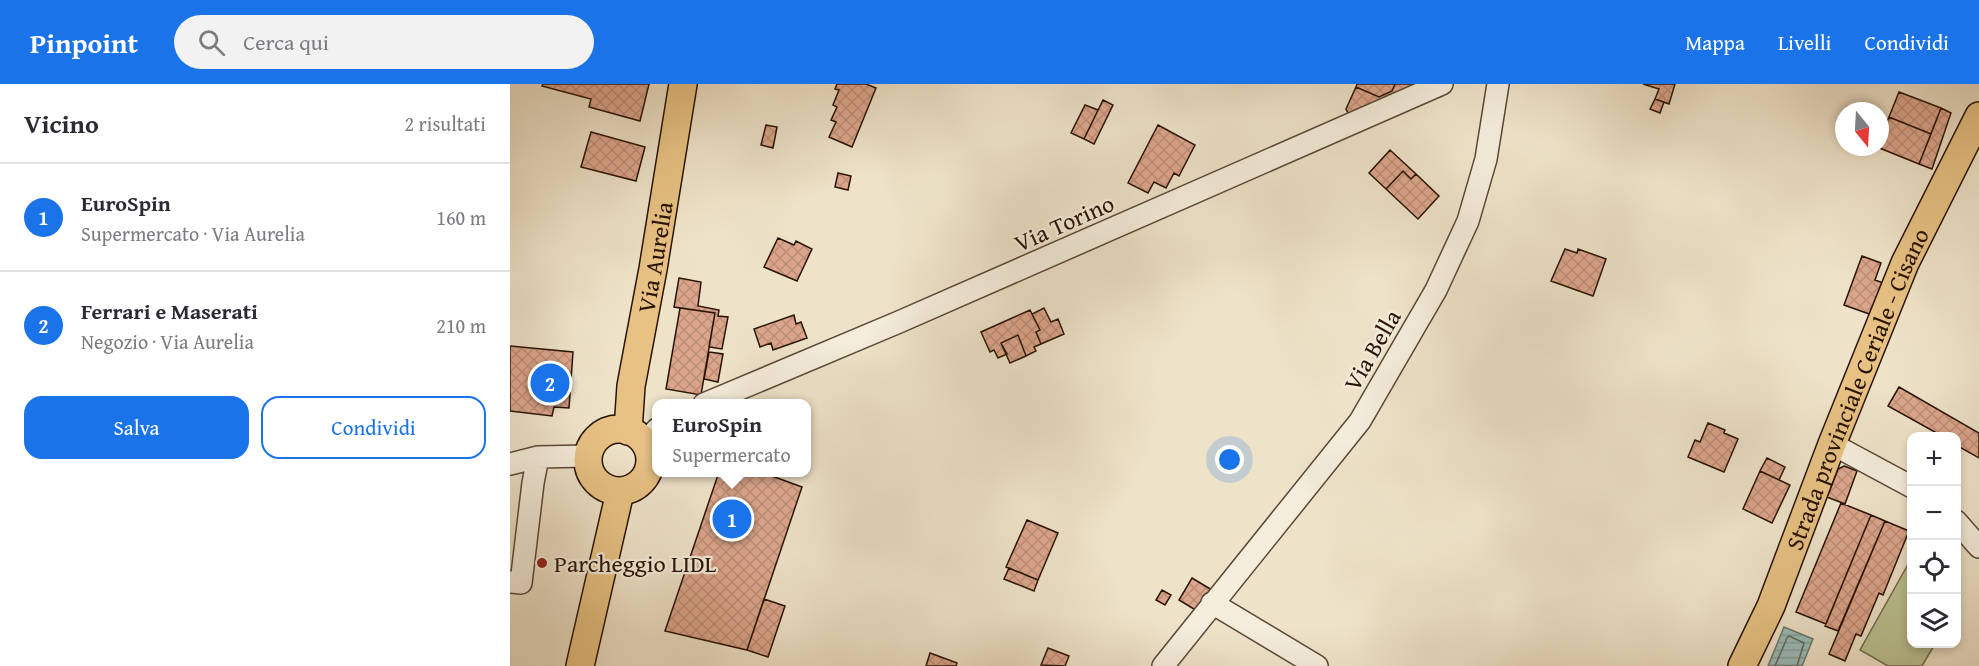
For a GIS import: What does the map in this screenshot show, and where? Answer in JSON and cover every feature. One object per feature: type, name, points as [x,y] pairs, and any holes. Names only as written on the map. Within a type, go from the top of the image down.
[{"type":"main road","name":"Via Aurelia","points":[[620,492],[640,483],[647,474],[650,464],[631,386],[653,269],[683,84]]},
{"type":"main road","name":"Strada provinciale Ceriale - Cisano","points":[[1742,666],[1771,606],[1832,444],[1905,263],[1979,116]]},
{"type":"main road","points":[[580,666],[620,492],[609,490],[592,477],[588,467],[588,456],[597,438],[607,432],[617,429],[643,434]]},
{"type":"street","name":"Via Torino","points":[[716,399],[910,318],[1442,84]]},
{"type":"street","name":"Via Bella","points":[[1163,666],[1360,421],[1436,290],[1468,221],[1486,159],[1498,84]]},
{"type":"street","points":[[1832,444],[1909,486]]},
{"type":"street","points":[[510,464],[538,458],[588,456]]},
{"type":"street","points":[[510,582],[522,583],[519,531],[538,458]]},
{"type":"street","points":[[1961,527],[1979,547]]},
{"type":"street","points":[[1212,603],[1317,666]]},
{"type":"green space","points":[[1907,566],[1907,648],[1933,648],[1922,666],[1888,666],[1860,650]]},
{"type":"water","points":[[1784,627],[1813,639],[1802,666],[1768,666]]},
{"type":"building","points":[[543,84],[649,84],[640,121],[589,107],[591,99],[542,86]]},
{"type":"building","points":[[837,84],[866,84],[876,88],[852,147],[829,137],[836,122],[831,120],[837,107],[833,105],[839,90],[835,89]]},
{"type":"building","points":[[1357,84],[1395,84],[1392,91],[1379,97],[1356,87]]},
{"type":"building","points":[[1395,84],[1420,84],[1350,117],[1346,109],[1356,87],[1379,97],[1392,91]]},
{"type":"building","points":[[1643,84],[1675,84],[1669,104],[1655,99],[1659,89]]},
{"type":"building","points":[[1899,92],[1941,108],[1931,134],[1889,117]]},
{"type":"building","points":[[1655,99],[1664,102],[1660,113],[1650,109]]},
{"type":"building","points":[[1103,100],[1113,105],[1094,144],[1084,139]]},
{"type":"building","points":[[1085,105],[1098,110],[1084,139],[1071,133]]},
{"type":"building","points":[[1941,108],[1951,113],[1932,169],[1919,164]]},
{"type":"building","points":[[1889,117],[1931,134],[1919,164],[1889,152]]},
{"type":"building","points":[[766,125],[777,127],[773,148],[761,145]]},
{"type":"building","points":[[1158,125],[1195,145],[1179,176],[1174,173],[1166,188],[1154,182],[1148,193],[1128,183]]},
{"type":"building","points":[[591,132],[645,147],[636,181],[581,167]]},
{"type":"building","points":[[1390,150],[1416,174],[1411,179],[1403,171],[1386,189],[1369,173]]},
{"type":"building","points":[[1403,171],[1411,179],[1416,174],[1439,196],[1418,219],[1386,189]]},
{"type":"building","points":[[838,173],[851,176],[848,190],[835,187]]},
{"type":"building","points":[[778,238],[794,245],[796,241],[812,249],[797,281],[764,267]]},
{"type":"building","points":[[1565,249],[1577,253],[1578,249],[1606,259],[1593,296],[1551,281]]},
{"type":"building","points":[[1862,256],[1881,263],[1875,280],[1883,283],[1872,315],[1844,305]]},
{"type":"building","points":[[679,278],[701,282],[698,306],[719,310],[718,316],[728,317],[722,349],[709,347],[715,313],[674,307]]},
{"type":"building","points":[[680,308],[715,313],[701,395],[666,389]]},
{"type":"building","points":[[1044,308],[1051,322],[1058,319],[1064,334],[1041,344],[1036,332],[1040,330],[1032,314]]},
{"type":"building","points":[[1030,310],[1040,330],[1036,332],[1041,344],[1034,347],[1036,351],[1026,356],[1018,335],[1001,343],[1007,354],[998,358],[994,350],[990,352],[981,332]]},
{"type":"building","points":[[794,315],[796,324],[801,322],[807,338],[773,350],[771,343],[760,347],[754,329]]},
{"type":"building","points":[[1018,335],[1026,356],[1010,363],[1001,343]]},
{"type":"building","points":[[510,346],[573,352],[569,408],[554,407],[552,416],[510,411]]},
{"type":"building","points":[[709,352],[723,354],[718,382],[704,379]]},
{"type":"building","points":[[1899,387],[1979,433],[1979,458],[1961,448],[1961,432],[1935,432],[1888,406]]},
{"type":"building","points":[[1708,423],[1725,430],[1724,433],[1738,439],[1724,472],[1688,457],[1695,440],[1700,442]]},
{"type":"building","points":[[1767,458],[1785,467],[1779,480],[1760,471]]},
{"type":"building","points":[[1844,466],[1857,471],[1845,504],[1827,497],[1838,469]]},
{"type":"building","points":[[1760,471],[1790,485],[1772,523],[1743,509]]},
{"type":"building","points":[[717,477],[775,477],[802,487],[747,650],[665,631]]},
{"type":"building","points":[[1841,503],[1871,515],[1826,624],[1796,612]]},
{"type":"building","points":[[1871,515],[1885,521],[1838,631],[1825,626]]},
{"type":"building","points":[[1027,520],[1058,533],[1038,580],[1006,567]]},
{"type":"building","points":[[1885,521],[1907,530],[1907,536],[1883,595],[1879,593],[1861,636],[1856,634],[1845,661],[1829,654]]},
{"type":"building","points":[[1009,568],[1038,580],[1034,591],[1004,579]]},
{"type":"building","points":[[1192,578],[1212,590],[1197,611],[1179,600]]},
{"type":"building","points":[[1162,590],[1171,595],[1165,605],[1156,600]]},
{"type":"building","points":[[764,599],[785,606],[768,657],[747,650]]},
{"type":"building","points":[[1048,648],[1069,656],[1065,666],[1041,665]]},
{"type":"building","points":[[930,653],[957,663],[956,666],[926,666]]},
{"type":"place","name":"Ferrari e Maserati","points":[[550,383]]},
{"type":"place","name":"EuroSpin","points":[[732,519]]},
{"type":"place","name":"Parcheggio LIDL","points":[[542,563]]}]
